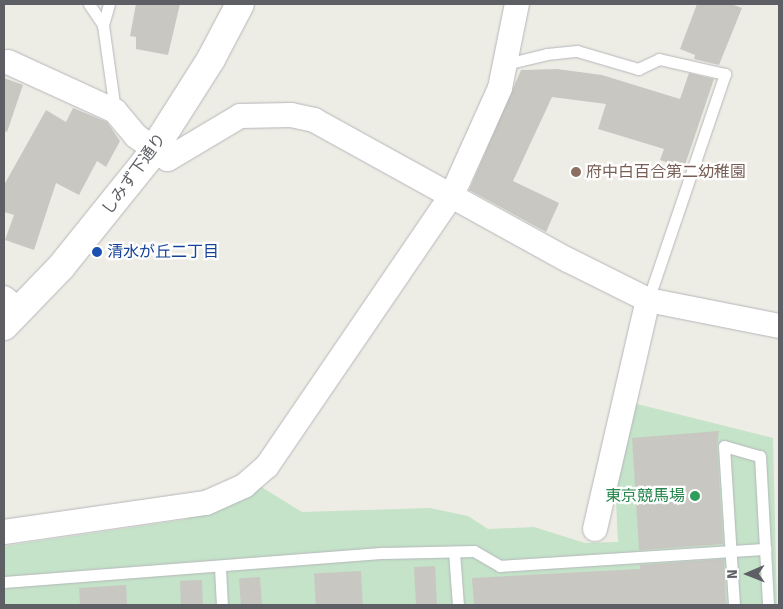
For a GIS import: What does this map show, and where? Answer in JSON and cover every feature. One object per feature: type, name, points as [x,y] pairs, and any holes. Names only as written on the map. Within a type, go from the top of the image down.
[{"type":"street","name":"しみず下通り","points":[[9,311],[61,267],[153,151],[240,4]]},
{"type":"street","points":[[4,532],[206,503],[244,486],[267,466],[452,195],[491,110],[506,64],[516,4]]},
{"type":"street","points":[[6,60],[115,111],[153,151],[168,159],[240,116],[291,115],[314,120],[568,260],[648,300],[779,326]]},
{"type":"street","points":[[595,529],[648,300]]},
{"type":"lane","points":[[89,4],[103,25]]},
{"type":"lane","points":[[109,4],[103,25],[115,111]]},
{"type":"lane","points":[[506,64],[546,54],[577,51],[638,69],[659,59],[725,74],[648,300]]},
{"type":"lane","points":[[734,605],[724,446],[760,456],[768,605]]},
{"type":"lane","points":[[4,582],[220,568],[384,553],[474,551],[500,566],[765,548]]},
{"type":"lane","points":[[454,552],[458,605]]},
{"type":"lane","points":[[220,568],[222,605]]},
{"type":"green space","name":"東京競馬場","points":[[633,403],[773,438],[777,605],[4,605],[4,546],[182,520],[227,506],[258,485],[302,512],[430,508],[468,516],[488,529],[534,527],[585,543],[618,542],[615,481]]},
{"type":"building","points":[[136,4],[180,4],[168,55],[136,49],[136,37],[130,36]]},
{"type":"building","points":[[697,4],[731,4],[742,8],[719,65],[694,59],[695,55],[680,49]]},
{"type":"building","points":[[557,69],[602,75],[680,99],[689,73],[714,79],[684,168],[660,160],[664,149],[598,129],[606,104],[552,97],[513,181],[559,203],[546,232],[469,190],[521,70]]},
{"type":"building","points":[[4,78],[23,85],[7,132],[4,131]]},
{"type":"building","points":[[73,108],[107,122],[120,141],[106,167],[97,161],[79,195],[56,183],[34,250],[5,240],[14,215],[4,212],[4,185],[46,110],[66,122]]},
{"type":"building","points":[[719,431],[717,446],[723,544],[639,550],[632,438]]},
{"type":"building","points":[[724,559],[726,605],[474,605],[472,578],[640,569],[640,565]]},
{"type":"building","points":[[435,566],[437,605],[416,605],[414,567]]},
{"type":"building","points":[[361,571],[363,605],[316,605],[314,573]]},
{"type":"building","points":[[260,577],[262,605],[241,605],[239,578]]},
{"type":"building","points":[[202,580],[203,605],[181,605],[180,581]]},
{"type":"building","points":[[126,585],[127,605],[80,605],[79,588]]},
{"type":"place","name":"府中白百合第二幼稚園","points":[[576,172]]},
{"type":"place","name":"清水が丘二丁目","points":[[97,252]]},
{"type":"place","name":"東京競馬場","points":[[695,496]]}]
